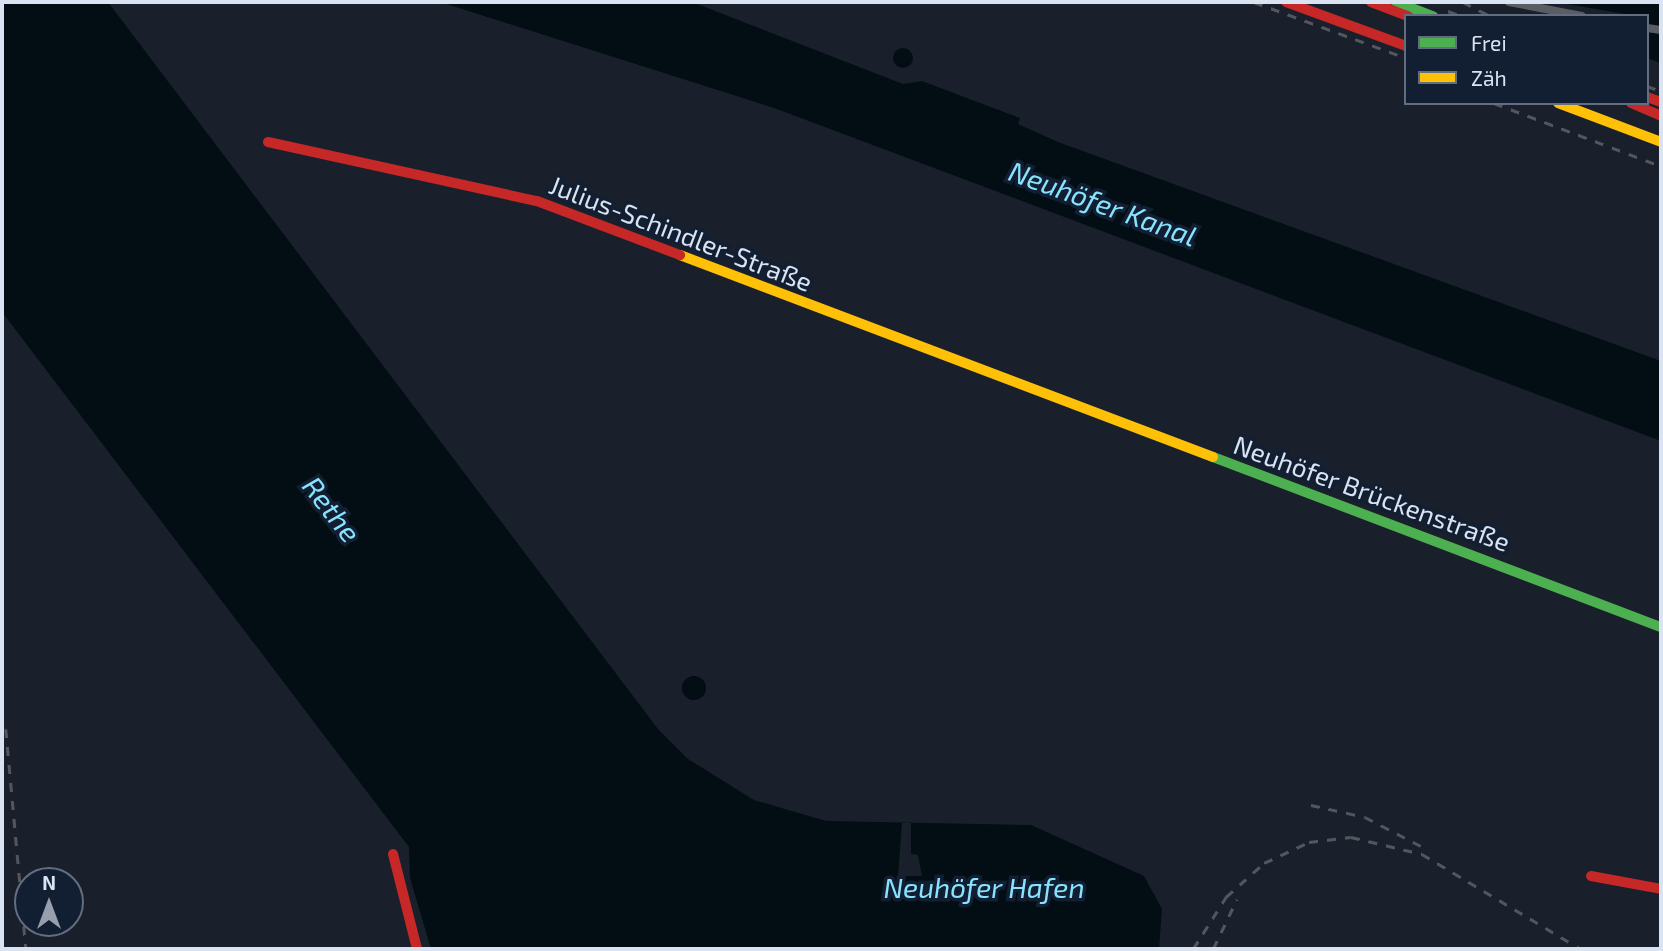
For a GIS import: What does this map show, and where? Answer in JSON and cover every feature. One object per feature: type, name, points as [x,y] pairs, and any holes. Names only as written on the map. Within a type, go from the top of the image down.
[{"type":"street","points":[[1286,2],[1404,45]]},
{"type":"street","points":[[1371,2],[1404,14]]},
{"type":"street","points":[[1396,2],[1428,14]]},
{"type":"street","points":[[1513,3],[1571,14]]},
{"type":"street","points":[[1563,105],[1661,142]]},
{"type":"street","points":[[1636,105],[1661,116]]},
{"type":"street","name":"Julius-Schindler-Straße","points":[[268,142],[537,201],[1066,404]]},
{"type":"street","name":"Neuhöfer Brückenstraße","points":[[1066,404],[1661,627]]},
{"type":"street","points":[[393,854],[417,949]]},
{"type":"street","points":[[1591,876],[1661,889]]},
{"type":"water","points":[[2,2],[108,2],[658,729],[688,759],[754,800],[826,821],[1031,825],[1144,876],[1162,909],[1159,949],[431,949],[410,878],[409,847],[2,312]]},
{"type":"water","name":"Neuhöfer Kanal","points":[[440,2],[692,2],[903,84],[922,81],[1020,118],[1018,124],[1058,142],[1661,361],[1661,441],[774,108]]},
{"type":"water","points":[[1538,2],[1661,2],[1661,63],[1649,59],[1649,14],[1541,14]]},
{"type":"water","points":[[903,48],[910,51],[913,58],[910,65],[903,68],[896,65],[893,58],[896,51]]},
{"type":"water","points":[[694,676],[702,680],[706,688],[702,696],[694,700],[686,696],[682,688],[686,680]]},
{"type":"pier","points":[[1535,2],[1556,2],[1625,14],[1538,14]]},
{"type":"pier","points":[[902,823],[911,823],[911,854],[918,855],[922,876],[898,876]]},
{"type":"railway","points":[[1254,2],[1404,57]]},
{"type":"railway","points":[[1463,2],[1487,14]]},
{"type":"railway","points":[[1448,11],[1456,14]]},
{"type":"railway","points":[[1649,87],[1661,91]]},
{"type":"railway","points":[[1499,105],[1661,166]]},
{"type":"railway","points":[[6,729],[26,949]]},
{"type":"railway","points":[[1311,805],[1365,817],[1421,846]]},
{"type":"railway","points":[[1193,949],[1226,897],[1264,863],[1309,842],[1351,837],[1422,854],[1581,949]]},
{"type":"railway","points":[[1213,949],[1237,899]]},
{"type":"traffic: fast","points":[[1396,2],[1428,14]]},
{"type":"traffic: fast","points":[[1213,457],[1661,627]]},
{"type":"traffic: slow","points":[[1563,105],[1661,142]]},
{"type":"traffic: slow","points":[[680,255],[1213,457]]},
{"type":"traffic: jam","points":[[1286,2],[1404,45]]},
{"type":"traffic: jam","points":[[1371,2],[1404,14]]},
{"type":"traffic: jam","points":[[1649,98],[1661,102]]},
{"type":"traffic: jam","points":[[1636,105],[1661,116]]},
{"type":"traffic: jam","points":[[268,142],[537,201],[680,255]]},
{"type":"traffic: jam","points":[[393,854],[417,949]]},
{"type":"traffic: jam","points":[[1591,876],[1661,889]]},
{"type":"water label","name":"Rethe","points":[[332,509]]},
{"type":"water label","name":"Neuhöfer Hafen","points":[[984,887]]}]
